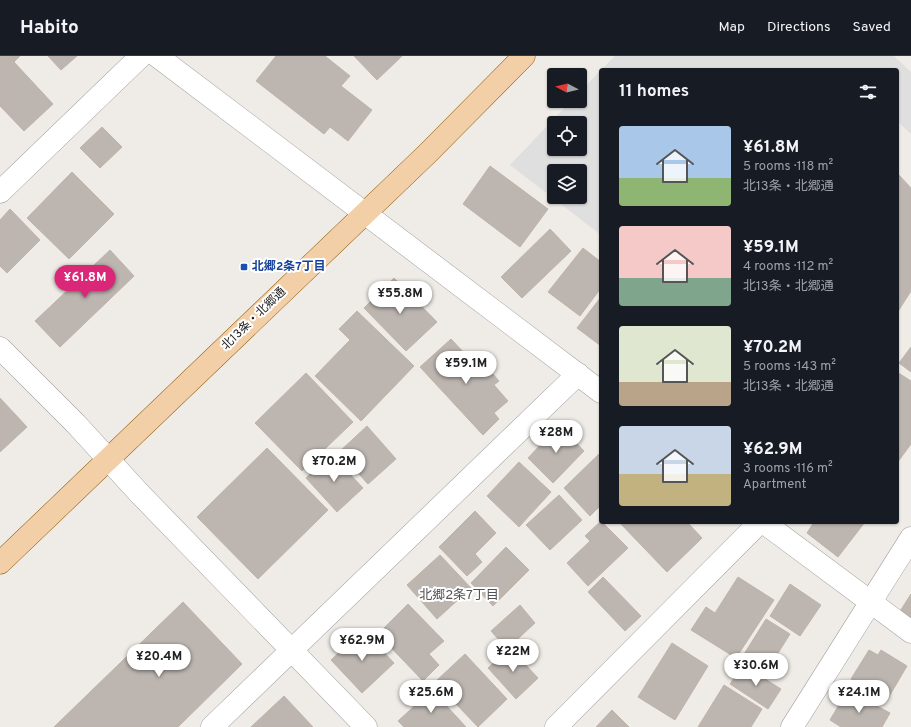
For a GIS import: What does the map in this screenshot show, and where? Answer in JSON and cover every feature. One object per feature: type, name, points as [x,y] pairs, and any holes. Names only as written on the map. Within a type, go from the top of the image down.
[{"type":"main road","name":"北13条・北郷通","points":[[0,563],[365,214],[524,56]]},
{"type":"street","points":[[0,192],[141,56]]},
{"type":"street","points":[[157,56],[599,390]]},
{"type":"street","points":[[0,348],[366,727]]},
{"type":"street","points":[[212,727],[578,374]]},
{"type":"street","points":[[556,727],[760,524]]},
{"type":"street","points":[[765,524],[911,632]]},
{"type":"street","points":[[792,727],[911,538]]},
{"type":"shaded area","points":[[615,56],[894,56],[911,72],[911,134],[899,123],[899,68],[603,68]]},
{"type":"shaded area","points":[[599,72],[599,233],[561,204],[587,204],[587,164],[547,164],[547,193],[510,165],[547,126],[547,156],[587,156],[587,116],[557,116],[564,108],[587,108],[587,85]]},
{"type":"building","points":[[0,56],[20,56],[14,62],[53,104],[24,131],[0,106]]},
{"type":"building","points":[[48,56],[77,56],[61,70]]},
{"type":"building","points":[[276,56],[325,56],[350,76],[341,86],[372,110],[348,141],[330,127],[324,134],[256,81]]},
{"type":"building","points":[[354,56],[402,56],[377,80]]},
{"type":"building","points":[[102,127],[122,147],[100,168],[80,148]]},
{"type":"building","points":[[490,166],[548,209],[520,247],[463,204]]},
{"type":"building","points":[[72,172],[114,214],[69,259],[27,218]]},
{"type":"building","points":[[899,175],[911,188],[911,291],[899,310]]},
{"type":"building","points":[[10,209],[40,240],[7,273],[0,266],[0,220]]},
{"type":"building","points":[[550,229],[571,251],[522,298],[501,277]]},
{"type":"building","points":[[583,248],[599,260],[599,291],[580,316],[548,292]]},
{"type":"building","points":[[110,250],[134,276],[60,347],[35,321]]},
{"type":"building","points":[[394,278],[437,322],[406,351],[364,308]]},
{"type":"building","points":[[599,300],[599,344],[577,328]]},
{"type":"building","points":[[357,311],[414,366],[361,421],[315,376],[350,340],[339,329]]},
{"type":"building","points":[[451,339],[480,370],[485,365],[499,381],[494,385],[508,401],[494,413],[499,419],[483,435],[420,367]]},
{"type":"building","points":[[911,347],[911,372],[899,363]]},
{"type":"building","points":[[306,373],[353,422],[302,471],[255,423]]},
{"type":"building","points":[[899,373],[911,381],[911,444],[899,460]]},
{"type":"building","points":[[0,398],[27,427],[0,452]]},
{"type":"building","points":[[559,425],[584,451],[553,483],[528,458]]},
{"type":"building","points":[[367,426],[396,459],[368,484],[339,452]]},
{"type":"building","points":[[267,448],[328,510],[258,579],[197,517]]},
{"type":"building","points":[[331,454],[363,488],[337,512],[306,478]]},
{"type":"building","points":[[599,454],[599,507],[590,516],[564,488]]},
{"type":"building","points":[[519,462],[551,492],[519,527],[487,496]]},
{"type":"building","points":[[559,495],[582,520],[550,550],[526,525]]},
{"type":"building","points":[[475,511],[496,533],[475,554],[482,562],[467,576],[439,547]]},
{"type":"building","points":[[599,523],[604,524],[628,548],[588,586],[567,563],[590,541],[585,536]]},
{"type":"building","points":[[621,524],[689,524],[702,538],[667,572]]},
{"type":"building","points":[[813,524],[863,524],[838,557],[807,533]]},
{"type":"building","points":[[506,547],[529,570],[493,606],[471,583]]},
{"type":"building","points":[[440,555],[471,588],[437,619],[407,585]]},
{"type":"building","points":[[603,577],[641,616],[625,631],[588,592]]},
{"type":"building","points":[[738,577],[774,600],[736,658],[691,630],[706,607],[715,613]]},
{"type":"building","points":[[790,584],[821,605],[800,636],[770,616]]},
{"type":"building","points":[[911,594],[911,630],[895,619]]},
{"type":"building","points":[[183,602],[242,664],[178,727],[54,727]]},
{"type":"building","points":[[408,604],[444,641],[429,654],[439,665],[423,681],[378,634]]},
{"type":"building","points":[[520,605],[535,623],[507,649],[491,631]]},
{"type":"building","points":[[766,619],[790,634],[765,674],[741,659]]},
{"type":"building","points":[[363,630],[394,663],[362,693],[331,660]]},
{"type":"building","points":[[672,643],[708,666],[675,720],[638,697]]},
{"type":"building","points":[[510,648],[538,678],[516,699],[488,668]]},
{"type":"building","points":[[869,650],[878,655],[881,650],[907,666],[887,700],[851,679]]},
{"type":"building","points":[[465,654],[507,699],[478,727],[435,682]]},
{"type":"building","points":[[743,665],[781,689],[768,709],[730,684]]},
{"type":"building","points":[[724,685],[762,709],[751,727],[698,727]]},
{"type":"building","points":[[432,690],[466,727],[404,727],[398,721]]},
{"type":"building","points":[[846,693],[862,703],[864,699],[890,713],[882,727],[841,727],[830,720]]},
{"type":"building","points":[[284,696],[313,727],[251,727]]},
{"type":"building","points":[[612,710],[629,727],[596,727]]},
{"type":"place","name":"北郷2条7丁目","points":[[244,267]]},
{"type":"district","name":"北郷2条7丁目","points":[[459,596]]}]
